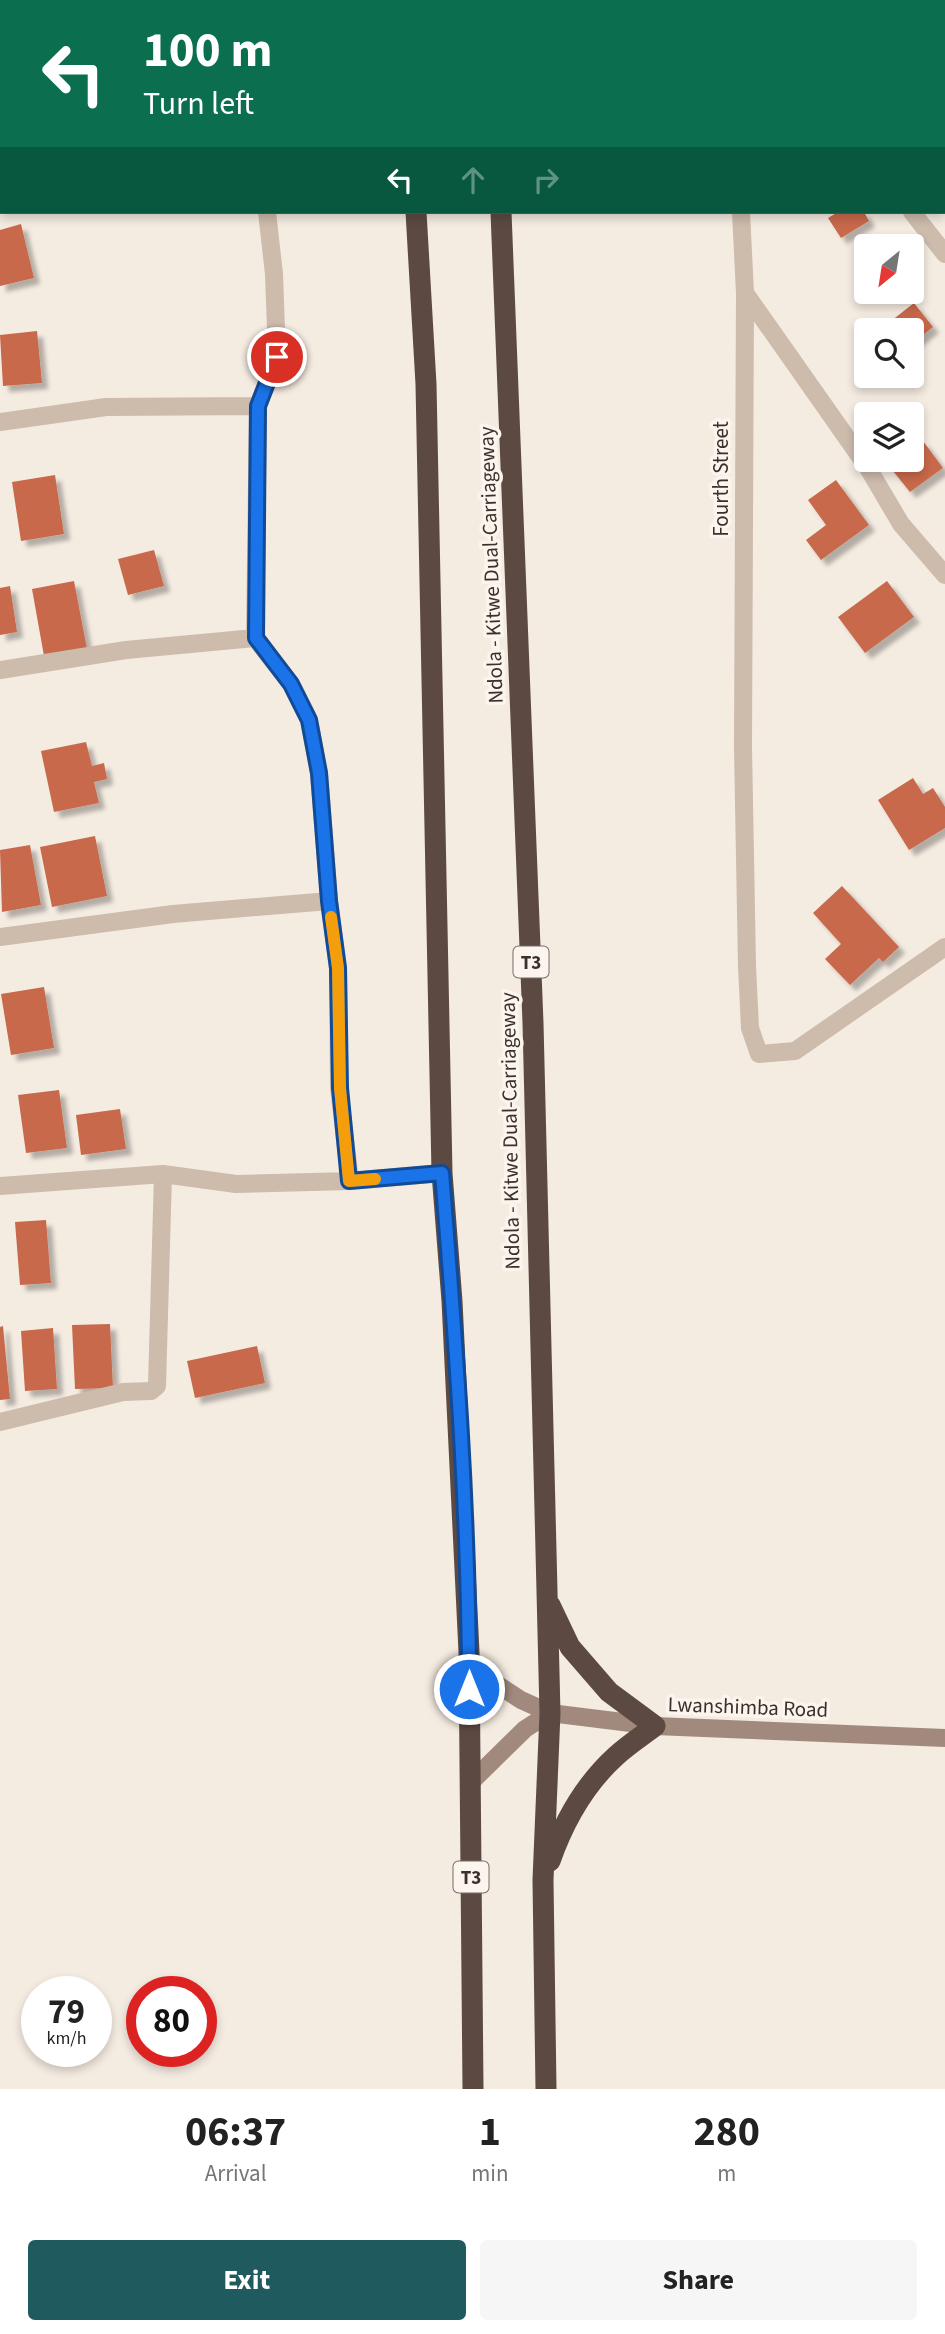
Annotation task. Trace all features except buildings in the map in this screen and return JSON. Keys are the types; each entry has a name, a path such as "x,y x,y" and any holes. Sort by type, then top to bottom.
{"highway":[{"name":"T3","path":"416,214 426,384 442,1173 456,1356 469,1666 473,2089"},
{"name":"Ndola - Kitwe Dual-Carriageway","path":"501,214 533,1023 545,1597 550,1713"},
{"path":"543,1880 560,1834 584,1791 616,1755 655,1726 609,1692 570,1647 545,1597"},
{"name":"T3","path":"546,2089 543,1880 550,1713"}],"street":[{"path":"267,214 274,274 277,357 258,406 256,638 291,684 309,720 319,773 329,901 338,968 340,1088 349,1181"},
{"name":"Fourth Street","path":"741,214 745,293 743,747 750,1028 759,1054 795,1051 945,947"},
{"path":"914,214 945,254"},
{"path":"745,293 868,468 901,524 945,575"},
{"path":"0,422 106,407 258,406"},
{"path":"0,670 126,649 256,638"},
{"path":"0,937 173,914 329,901"},
{"path":"0,1186 163,1174 236,1184 349,1181 442,1173"},
{"path":"0,1422 123,1392 151,1391 157,1386 163,1174"},
{"name":"Lwanshimba Road","path":"469,1666 521,1700 550,1713 655,1726 945,1738"},
{"path":"469,1784 525,1729 550,1713"}],"slow traffic":[{"path":"331,917 338,968 340,1088 349,1181 375,1179"}],"route":[{"path":"277,357 258,406 256,638 291,684 309,720 319,773 329,901 338,968 340,1088 349,1181 442,1173 461,1465 469,1689"}]}
